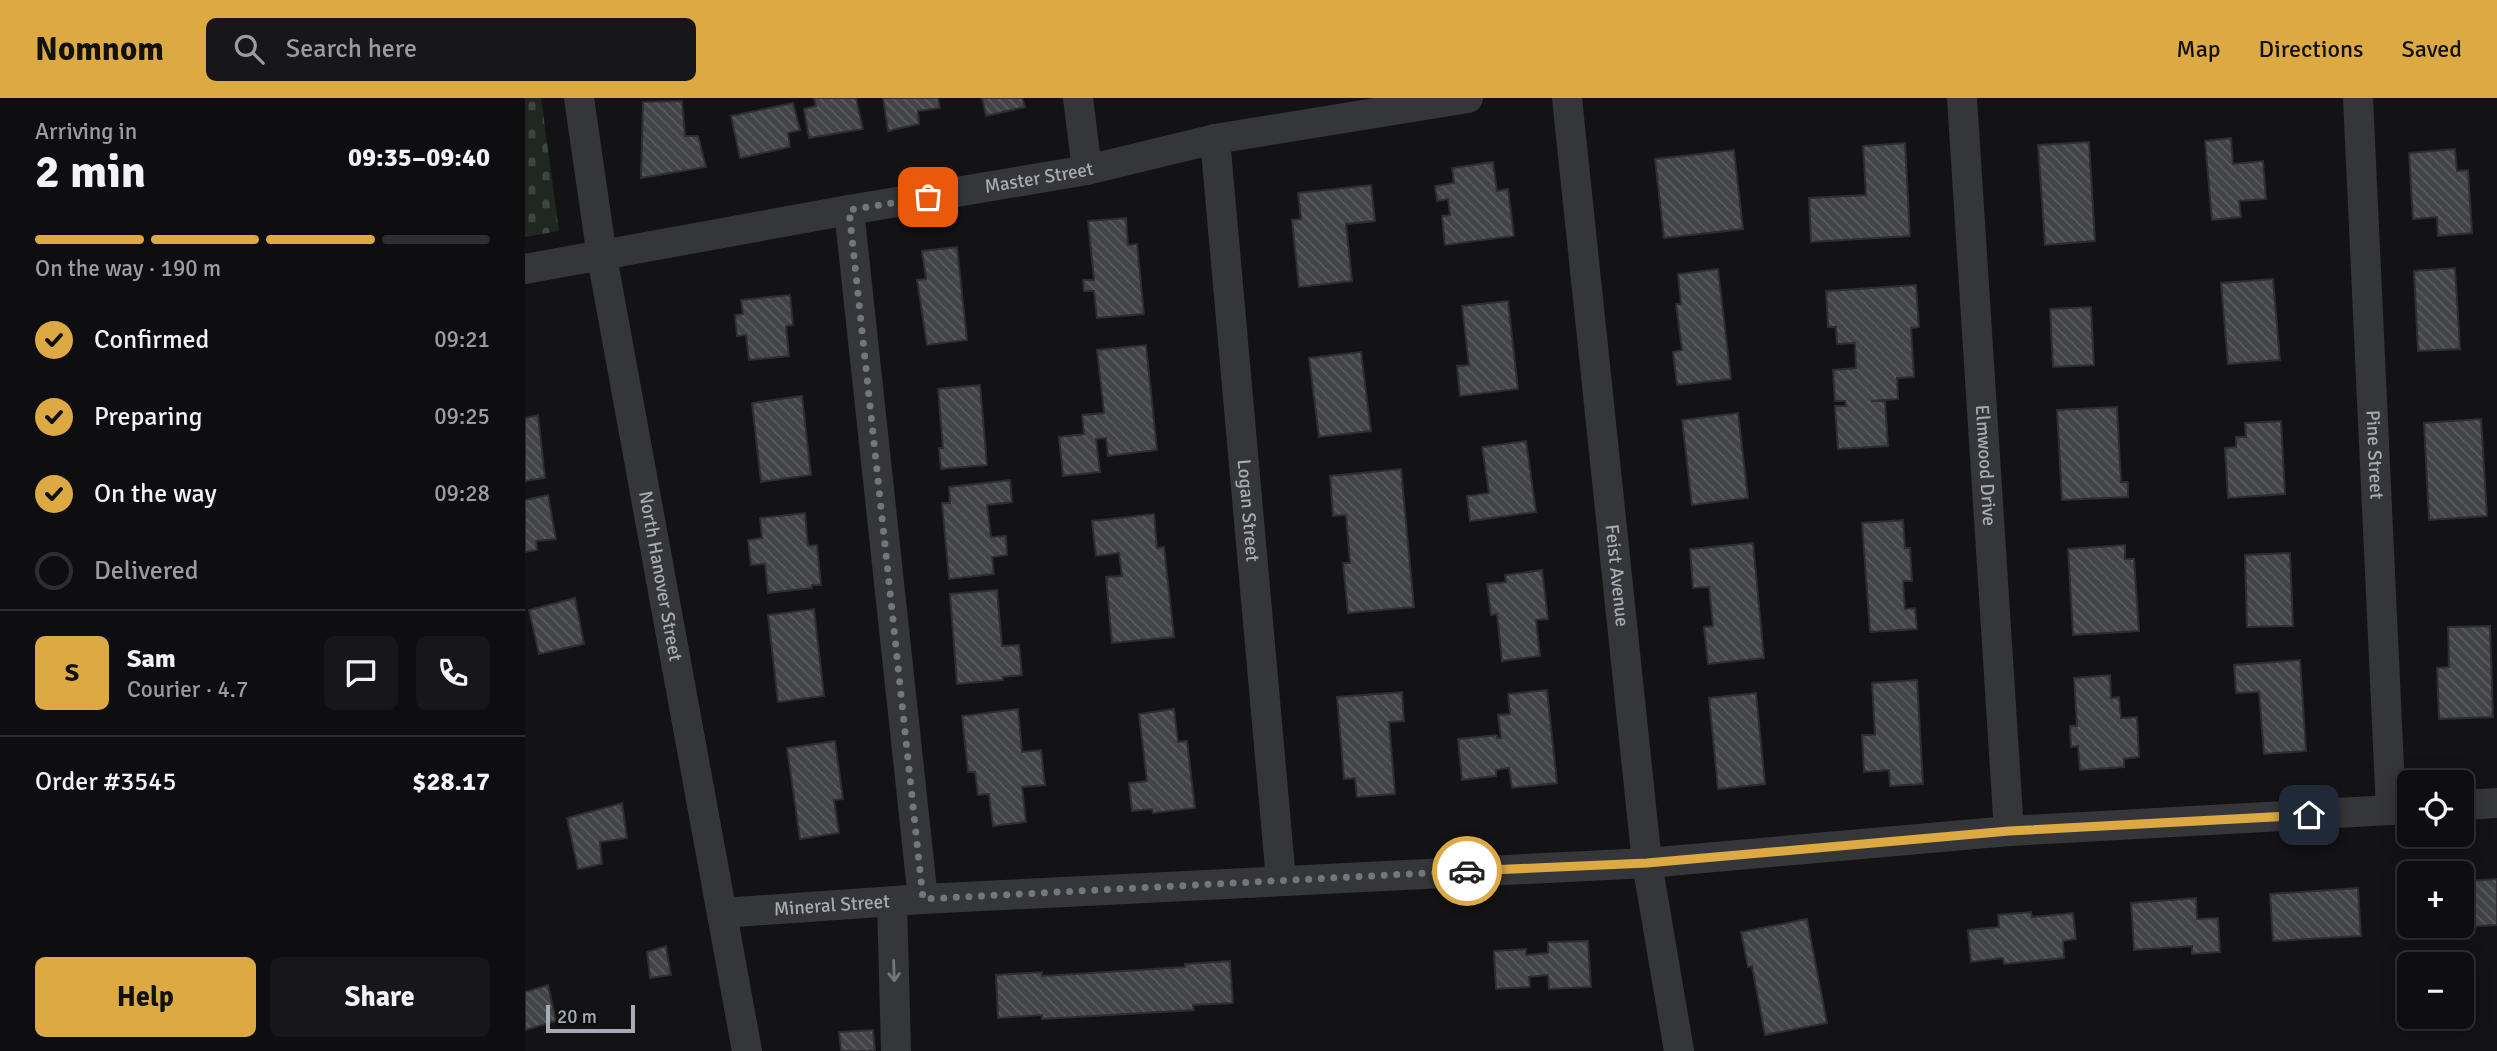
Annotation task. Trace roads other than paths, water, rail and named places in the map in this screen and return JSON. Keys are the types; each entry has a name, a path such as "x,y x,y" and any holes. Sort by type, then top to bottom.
{"street":[{"name":"North Hanover Street","path":"579,98 602,257 747,1051"},
{"path":"1077,98 1087,170"},
{"name":"Master Street","path":"525,269 1087,170 1215,139 1468,98"},
{"name":"Feist Avenue","path":"1567,98 1647,863 1679,1051"},
{"name":"Elmwood Drive","path":"1962,98 2009,831"},
{"name":"Pine Street","path":"2358,98 2398,770"},
{"name":"Logan Street","path":"1215,139 1281,880"},
{"path":"849,210 923,899"},
{"path":"2474,804 2497,803"},
{"name":"Mineral Street","path":"722,913 923,899 1647,863 2009,831 2397,810"},
{"path":"892,902 897,1051"}]}
